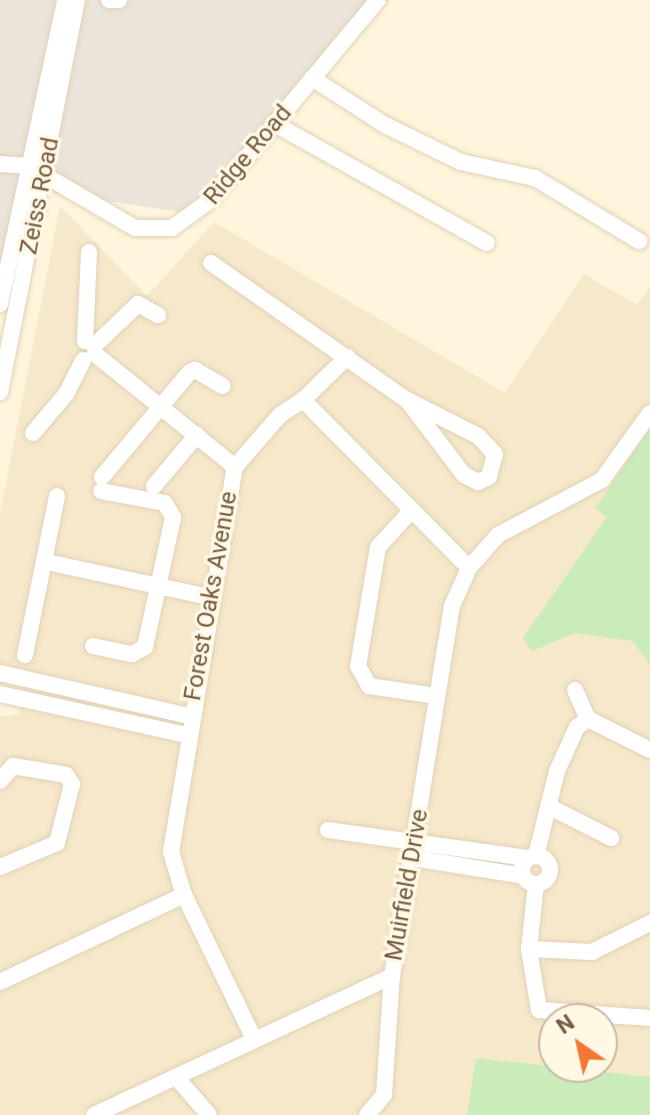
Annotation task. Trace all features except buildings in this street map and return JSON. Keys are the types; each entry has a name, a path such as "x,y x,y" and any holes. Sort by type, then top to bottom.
{"street":[{"name":"Zeiss Road","path":"0,304 65,0"},
{"name":"Zeiss Road","path":"0,392 77,0"},
{"path":"109,0 119,0"},
{"name":"Ridge Road","path":"29,166 135,228 160,231 197,214 378,0"},
{"path":"312,78 385,125 461,162 535,178 639,241"},
{"path":"275,124 487,243"},
{"path":"0,164 29,166"},
{"path":"89,252 89,350"},
{"path":"211,263 407,400 486,443 495,459 489,477 478,482 464,475 407,400"},
{"path":"33,433 66,394 89,350 138,304 158,315"},
{"path":"89,350 162,405 235,467"},
{"name":"Forest Oaks Avenue","path":"254,1039 184,895 171,841 186,735 235,467 272,423 303,400 347,357"},
{"path":"93,646 141,652 159,585 171,508 102,484 162,405 195,370 223,386"},
{"path":"303,400 469,568 513,524 602,480 650,413"},
{"path":"154,486 197,435"},
{"path":"25,655 47,562 57,496"},
{"path":"412,510 378,547 358,666 369,686 437,696"},
{"path":"47,562 213,598"},
{"name":"Muirfield Drive","path":"94,1115 392,976 452,606 469,568"},
{"path":"0,673 190,716"},
{"path":"575,690 588,719 650,750"},
{"path":"0,694 186,735"},
{"path":"98,718 101,695"},
{"path":"588,719 577,727 532,857 529,949 534,1000 543,1013 650,1018"},
{"path":"0,781 13,766 66,775 72,784 57,843 0,867"},
{"path":"548,806 611,838"},
{"path":"328,830 414,852 530,880 550,867 532,857 414,852"},
{"path":"0,982 184,895"},
{"path":"529,949 592,952 650,923"},
{"path":"367,1115 384,1095 392,976"},
{"path":"176,1077 209,1115"}],"shaded area":[{"path":"0,0 389,0 203,215 16,188 0,265"},
{"path":"60,206 147,296 214,222 505,393 584,274 637,305 650,286 650,1115 0,1115 0,716 19,714 26,670 0,664 0,514"}],"green space":[{"path":"650,429 650,664 632,641 575,633 532,651 523,638 607,517 595,508"},
{"path":"476,1058 538,1065 538,1083 618,1083 618,1074 650,1077 650,1115 467,1115"}]}
